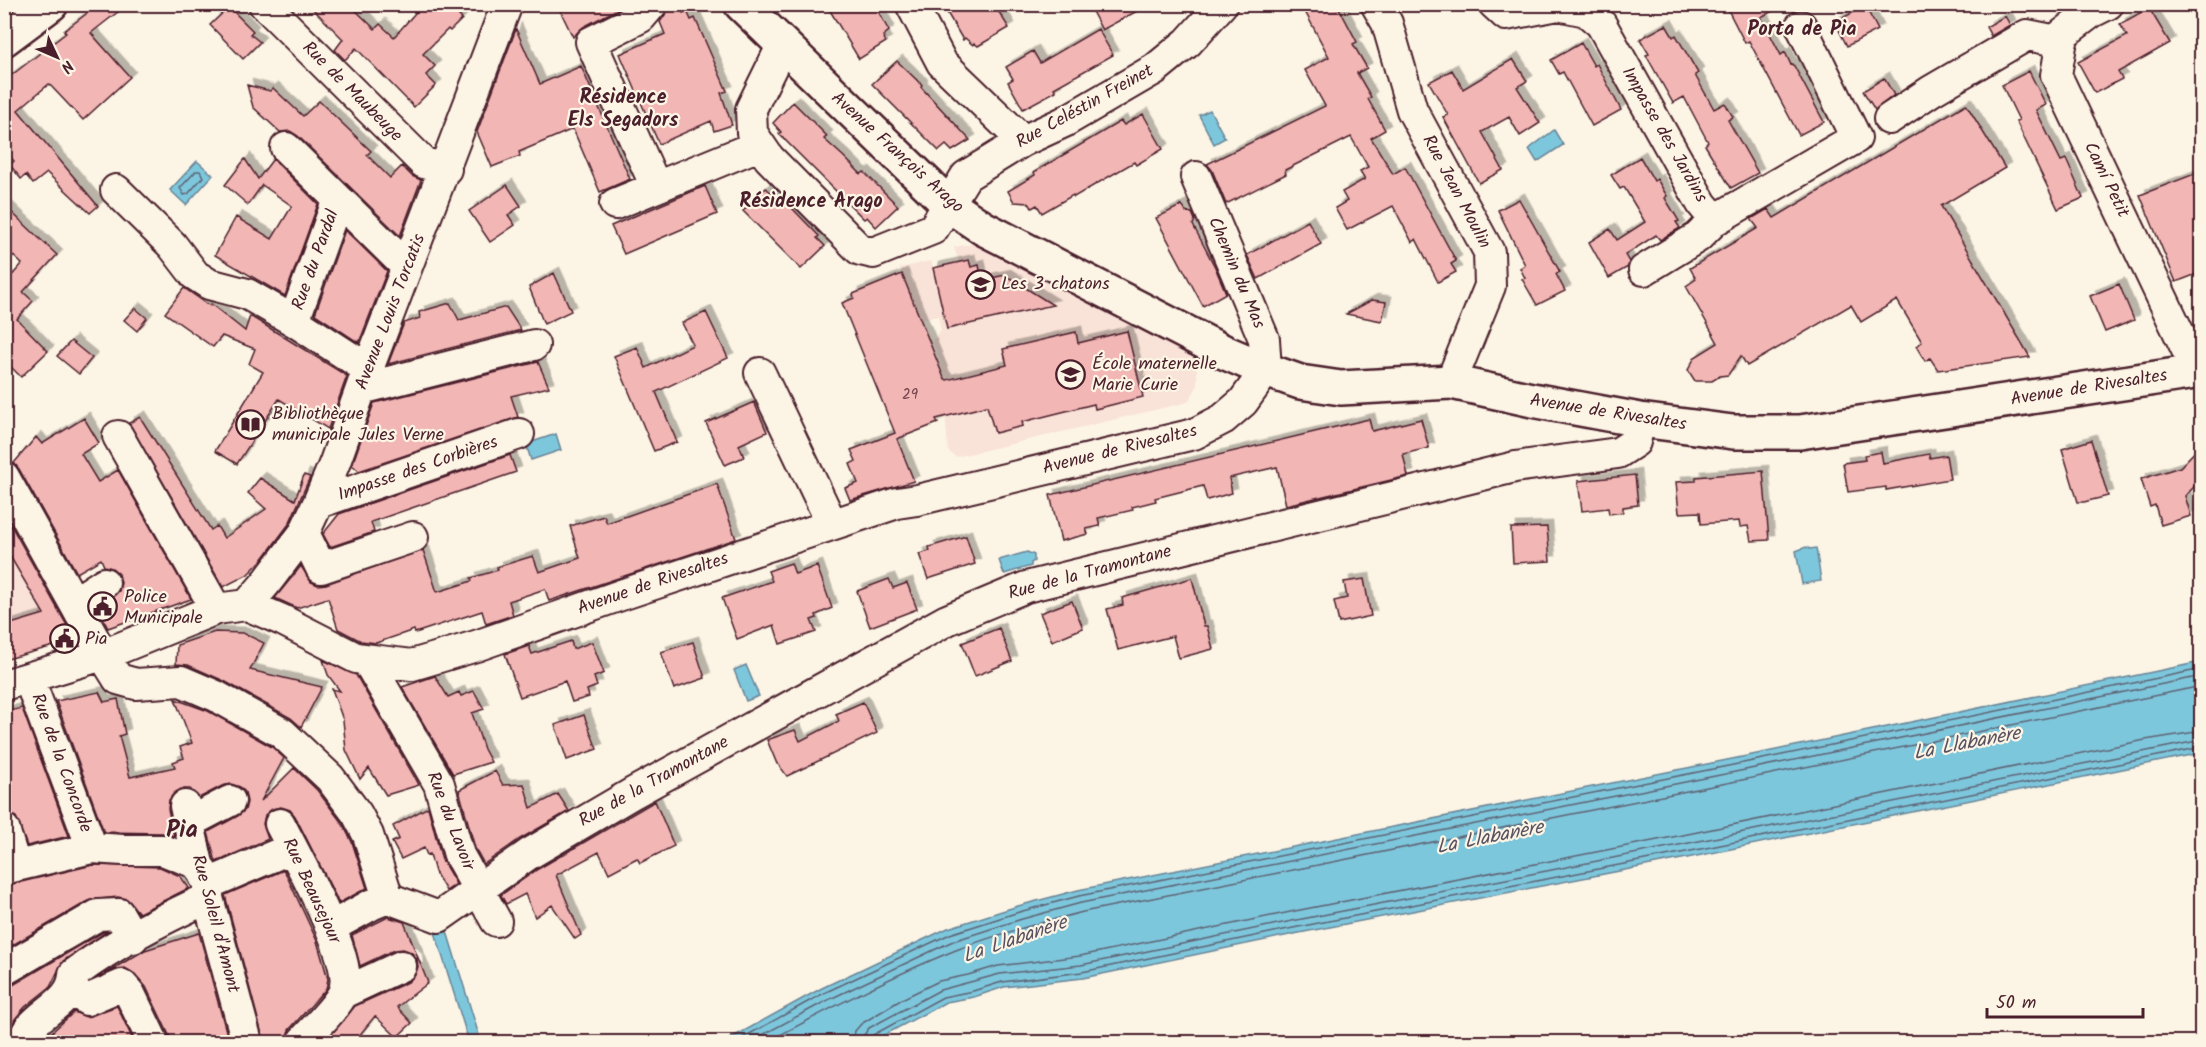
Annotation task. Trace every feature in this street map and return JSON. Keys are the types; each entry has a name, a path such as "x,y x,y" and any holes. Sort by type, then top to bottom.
{"main road":[{"path":"4,39 51,4"},
{"name":"Avenue François Arago","path":"741,4 949,205 983,228 1224,352 1266,370"},
{"name":"Avenue de Rivesaltes","path":"1266,370 1300,382 1341,388 1451,382 1640,420 1732,432 1800,432 2200,371"}],"street":[{"name":"Rue de Maubeuge","path":"264,4 424,163 446,169"},
{"name":"Avenue Louis Torcatis","path":"247,604 304,533 318,503 507,4"},
{"path":"911,4 942,63 1023,141"},
{"name":"Rue Jean Moulin","path":"1376,4 1387,23 1412,110 1489,252 1490,286 1451,382"},
{"name":"Impasse des Jardins","path":"1494,4 1506,15 1558,5 1586,12 1601,24 1702,204 1715,220 1856,138 1801,26"},
{"path":"1889,119 1931,91 2027,35 2062,42 2063,34 2092,12 2108,4"},
{"name":"Rue Celéstin Freinet","path":"759,145 769,158 860,250 873,253 933,229 966,176 1023,141 1064,122 1155,69 1188,42 1207,9"},
{"path":"646,11 591,42 656,187"},
{"name":"Camí Petit","path":"2062,42 2056,75 2200,371"},
{"path":"615,204 759,145 752,133 751,109 782,46"},
{"path":"286,148 408,267"},
{"name":"Chemin du Mas","path":"1196,177 1264,339 1266,370"},
{"path":"116,190 172,245 195,275 209,284 247,294 294,321 365,379 534,345"},
{"name":"Rue du Pardal","path":"294,321 338,199"},
{"path":"1644,270 1698,237 1715,220"},
{"name":"Avenue de Rivesaltes","path":"361,659 412,664 465,649 897,503 1194,434 1223,419 1243,402 1266,370"},
{"path":"760,373 832,524"},
{"name":"Rue de la Tramontane","path":"388,898 439,918 529,854 664,776 947,620 1026,587 1515,467 1618,453 1635,442 1640,420"},
{"name":"Impasse des Corbières","path":"318,503 519,434"},
{"path":"118,436 216,609"},
{"path":"4,477 118,679 136,684 181,681 216,696 282,733 330,778 357,814 368,835 388,898 331,927"},
{"path":"304,533 321,568 413,537"},
{"path":"75,602 104,583"},
{"path":"17,682 103,655 216,609 247,604 361,659"},
{"name":"Rue du Lavoir","path":"361,659 439,784 459,855 496,921"},
{"name":"Rue de la Concorde","path":"17,682 92,848"},
{"name":"Rue Soleil d'Amont","path":"229,798 187,814 247,1042"},
{"path":"4,829 10,867 92,848 163,850 204,882 165,918 126,926 98,915 4,970"},
{"name":"Rue Beausejour","path":"204,882 286,836 331,927 346,975 343,993"},
{"path":"29,1038 110,949 126,926"},
{"path":"302,1042 343,993 401,966"},
{"path":"71,993 122,985 130,994 153,1042"}],"shaded area":[{"name":"École maternelle Marie Curie","path":"973,244 1188,352 1197,370 1197,386 1188,402 956,457 948,451 945,409 935,383 946,378 932,341 941,331 938,316 918,320 917,311 900,268 931,261 934,268 959,262 954,247"},
{"path":"4,546 45,615 4,626"}],"water":[{"path":"1210,110 1225,138 1214,144 1199,115"},
{"path":"1554,130 1563,145 1537,162 1529,149"},
{"path":"197,161 213,175 186,205 170,190"},
{"path":"556,434 561,450 531,460 526,444"},
{"path":"1806,547 1816,548 1821,581 1802,584 1796,551"},
{"path":"1027,552 1034,555 1031,566 1004,574 999,560"},
{"name":"La Llabanère","path":"2201,662 2201,753 1083,978 1004,987 974,997 946,1002 871,1042 724,1042 822,988 948,928 1078,890"},
{"path":"746,665 759,696 746,701 734,670"},
{"path":"445,925 481,1042 469,1042 434,929"}],"building":[{"path":"99,4 128,4 91,33 130,77 83,120 49,84 18,110 98,206 90,213 47,173 33,184 26,175 21,179 10,165 14,161 4,150 4,81"},
{"path":"308,4 349,4 375,29 380,24 394,37 423,4 448,4 462,19 450,31 448,29 423,54 435,66 426,75 436,85 414,107 356,48 345,60 335,50 343,39"},
{"path":"557,4 627,4 583,27 573,37"},
{"path":"669,4 679,4 683,13 687,11 691,20 695,18 727,91 721,93 732,125 714,131 711,121 659,144 620,54 665,34 660,22"},
{"path":"826,4 874,4 889,31 883,36 886,42 859,59"},
{"path":"942,4 994,4 1009,28 978,46 974,43 973,45 965,38 963,40"},
{"path":"1088,4 1150,4 1102,30"},
{"path":"1301,4 1333,4 1336,9 1339,8 1357,42 1353,44 1367,68 1357,73 1371,97 1368,99 1385,130 1371,138 1393,174 1405,167 1456,261 1451,264 1456,272 1438,282 1416,239 1412,242 1393,206 1347,230 1335,208 1347,201 1342,192 1365,179 1360,171 1368,167 1351,137 1285,170 1286,174 1226,204 1212,170 1207,164 1325,106 1305,70 1329,57"},
{"path":"1725,4 1786,4 1761,17 1781,55 1785,52 1791,65 1793,64 1824,122 1799,135 1749,41 1745,43"},
{"path":"1865,6 1878,30 1847,46 1835,22"},
{"path":"229,7 253,31 250,34 260,42 243,59 210,25"},
{"path":"2149,8 2170,43 2118,72 2122,79 2095,93 2078,62 2127,36 2120,24"},
{"path":"2005,16 2010,25 1991,36 1986,27"},
{"path":"1666,25 1673,37 1676,35 1698,73 1695,75 1714,109 1725,103 1733,117 1728,120 1758,173 1731,188 1705,145 1708,142 1684,97 1673,103 1646,55 1649,54 1640,39"},
{"path":"516,29 540,84 581,66 630,179 600,192 573,129 519,152 520,156 492,167 477,132"},
{"path":"1098,29 1113,55 1054,88 1056,91 1023,109 1008,82 1013,79 1006,67 1033,51 1040,63"},
{"path":"1581,43 1594,66 1597,64 1621,110 1592,126 1563,72 1559,74 1551,60"},
{"path":"1513,59 1527,81 1517,87 1540,123 1520,136 1509,117 1482,132 1503,170 1479,183 1443,117 1448,115 1429,82 1452,70 1463,89"},
{"path":"897,61 922,85 921,87 970,140 952,151 946,145 939,151 872,84"},
{"path":"2029,71 2046,105 2036,110 2061,161 2066,159 2083,198 2058,209 2016,121 2019,120 2002,85"},
{"path":"1884,78 1894,95 1875,110 1863,91"},
{"path":"247,85 270,91 273,88 303,116 319,101 371,151 367,155 390,178 402,166 412,176 421,180 400,236 298,136 290,131 280,132 253,107"},
{"path":"793,102 827,136 824,139 861,174 864,172 898,206 876,227 867,217 864,219 779,134 781,132 773,123"},
{"path":"1966,104 2005,168 1941,206 2030,357 1938,370 1930,358 1925,361 1916,346 1922,342 1897,300 1861,322 1851,305 1747,366 1741,356 1728,375 1720,376 1712,381 1695,381 1688,370 1695,357 1718,343 1686,286 1696,279 1690,268 1758,228 1751,219 1768,209 1774,218"},
{"path":"1143,114 1163,149 1136,165 1134,162 1042,213 1037,205 1032,208 1029,203 1014,202 1008,191 1035,175 1034,172 1121,121 1124,125"},
{"path":"1640,157 1654,181 1657,179 1667,196 1665,198 1679,221 1676,222 1680,228 1660,240 1656,235 1625,255 1629,262 1628,267 1609,278 1589,242 1610,229 1617,240 1645,222 1624,187 1620,189 1611,175"},
{"path":"245,159 258,179 273,159 318,204 285,296 215,255 236,217 272,239 292,206 262,185 248,205 225,185"},
{"path":"2202,171 2202,272 2176,282 2140,195"},
{"path":"507,185 521,206 508,215 515,225 490,242 469,211"},
{"path":"705,186 717,214 624,254 611,226"},
{"path":"766,188 774,195 776,193 791,207 819,236 817,238 825,246 801,269 743,211"},
{"path":"1519,199 1560,272 1556,274 1565,291 1537,305 1522,279 1525,278 1520,268 1525,265 1498,210"},
{"path":"4,205 57,255 23,292 33,301 17,319 48,351 21,377 4,360 4,275 9,279 22,264 4,247"},
{"path":"1182,205 1186,212 1192,213 1195,220 1193,225 1226,293 1203,306 1156,218"},
{"path":"1308,221 1321,244 1258,279 1247,255"},
{"path":"345,230 387,271 359,343 315,314"},
{"path":"969,260 971,267 979,265 982,280 1005,275 1053,305 947,329 933,268"},
{"path":"554,273 571,311 544,324 529,287"},
{"path":"902,274 944,378 947,380 1007,365 1003,349 1076,332 1078,343 1127,331 1143,397 1095,409 1094,404 1022,422 1023,426 995,433 987,406 936,419 938,423 897,439 914,481 850,500 845,488 858,483 850,464 856,461 851,450 895,433 842,303 854,298 853,294"},
{"path":"2119,284 2134,320 2105,332 2090,296"},
{"path":"184,288 210,306 211,304 245,331 250,316 347,376 328,429 279,399 237,464 215,451 263,372 249,364 255,349 222,336 213,347 165,313"},
{"path":"1372,300 1386,302 1382,321 1346,314"},
{"path":"450,303 459,320 506,307 521,330 388,364 404,323 420,318 419,312"},
{"path":"135,308 147,318 137,331 124,320"},
{"path":"706,312 728,358 656,392 677,442 654,451 614,356 637,347 646,368 693,345 682,323"},
{"path":"71,341 92,358 79,374 57,356"},
{"path":"538,362 549,387 511,396 518,417 359,471 352,465 374,403"},
{"path":"754,402 767,432 739,445 744,457 725,465 706,423"},
{"path":"140,417 211,530 217,526 224,538 266,509 248,493 260,478 295,500 304,475 310,477 289,524 262,560 247,575 223,587 129,423"},
{"path":"84,418 99,443 81,454 98,482 118,470 191,599 108,628 97,608 119,591 121,583 119,574 112,568 104,566 101,559 77,573 14,463 36,437 42,444"},
{"path":"1369,419 1372,431 1421,419 1429,448 1403,454 1408,476 1286,505 1277,467 1229,478 1232,493 1207,500 1203,486 1155,498 1156,501 1132,507 1133,510 1098,518 1100,526 1086,529 1088,534 1061,541 1050,495"},
{"path":"2091,440 2108,496 2078,502 2062,449"},
{"path":"2202,444 2202,479 2185,496 2191,516 2161,525 2155,505 2150,507 2141,479 2180,467"},
{"path":"1881,452 1883,463 1929,454 1930,458 1946,455 1950,479 1886,490 1886,487 1848,492 1843,463 1865,460 1864,455"},
{"path":"510,455 516,472 371,522 374,532 330,547 323,534 339,514"},
{"path":"1763,471 1769,540 1751,541 1748,526 1740,527 1739,521 1701,524 1700,512 1679,513 1676,482 1696,481 1696,477"},
{"path":"1635,475 1638,505 1623,507 1623,512 1609,514 1608,508 1582,511 1578,481"},
{"path":"717,484 736,539 549,601 545,589 509,601 513,615 486,624 482,611 376,643 361,641 338,629 328,598 297,608 275,598 301,566 311,582 318,585 326,584 423,550 437,592 472,581 471,578 498,570 497,567 533,556 539,572 580,558 570,526 604,516 607,523"},
{"path":"4,513 75,640 4,660 4,626 44,614 4,546"},
{"path":"1547,527 1550,561 1513,563 1511,528"},
{"path":"966,536 975,564 928,579 919,554 930,551 929,547"},
{"path":"791,563 795,574 817,566 832,608 816,615 817,618 811,620 816,632 780,644 774,625 737,639 722,598 772,581 768,571"},
{"path":"1192,578 1204,626 1207,626 1213,649 1179,658 1173,636 1118,650 1107,609 1123,605 1122,598"},
{"path":"889,579 893,588 907,583 917,609 870,627 857,591"},
{"path":"1364,579 1371,616 1339,623 1334,601 1347,598 1344,582"},
{"path":"1072,601 1083,628 1052,641 1040,613"},
{"path":"999,628 1012,661 975,676 962,643"},
{"path":"215,632 243,633 264,643 250,670 322,687 301,727 291,718 224,681 188,665 176,664 177,645"},
{"path":"571,641 573,649 592,642 604,673 594,677 597,686 587,690 589,697 572,702 565,681 520,697 505,654 529,646 532,654"},
{"path":"693,642 705,678 674,689 661,652"},
{"path":"323,660 356,675 419,785 386,795 369,768 360,779 346,750 343,720 332,689 340,691 328,675"},
{"path":"435,676 448,697 459,692 461,696 474,691 484,709 472,713 484,749 491,762 453,774 402,687"},
{"path":"99,692 104,702 118,699 125,734 119,736 130,777 175,767 173,762 184,758 180,747 192,743 175,699 208,711 272,747 284,758 261,801 294,768 317,790 342,823 352,842 367,888 339,903 295,816 290,810 281,807 272,809 265,815 263,824 268,839 216,862 208,832 238,816 245,810 247,802 245,792 240,787 231,784 199,798 190,789 181,789 174,793 169,800 168,809 174,836 163,833 104,832 56,701"},
{"path":"863,702 877,733 787,776 777,764 767,740 795,730 800,741 839,721 836,714"},
{"path":"22,708 69,836 27,846 16,817 4,812 4,712"},
{"path":"584,715 597,749 567,760 555,725"},
{"path":"495,771 503,785 524,784 531,808 558,794 569,811 520,839 484,864 475,848 459,790"},
{"path":"655,801 674,846 640,863 637,858 609,873 599,852 556,875 581,935 575,939 552,905 535,917 525,894 506,904 501,895 538,869"},
{"path":"428,807 442,860 456,884 446,891 435,872 430,854 427,855 424,848 401,859 392,842 399,839 393,826"},
{"path":"93,865 160,867 180,876 189,888 139,913 127,899 118,897 90,900 4,950 4,886"},
{"path":"284,870 317,941 328,979 326,989 289,1030 285,1042 264,1042 225,895"},
{"path":"388,917 404,922 428,983 397,1007 412,1023 397,1037 375,1016 354,1042 325,1042 355,1006 408,982 415,975 418,967 417,959 411,952 403,949 394,950 360,966 352,935"},
{"path":"106,932 63,961 50,987 25,1007 15,1019 4,1042 4,987 13,985"},
{"path":"199,933 229,1042 170,1042 169,1035 146,987 135,974 125,968 104,974 145,950"},
{"path":"117,1006 134,1042 42,1041 74,1012 86,1017"}],"place":[{"name":"Les 3 chatons","path":"980,284"},
{"name":"École maternelle Marie Curie","path":"1071,374"},
{"name":"Bibliothèque municipale Jules Verne","path":"251,424"},
{"name":"Police Municipale","path":"103,607"},
{"name":"Pia","path":"64,639"}],"district":[{"name":"Porta de Pia","path":"1802,30"},
{"name":"Résidence Els Segadors","path":"623,110"},
{"name":"Résidence Arago","path":"811,202"},
{"name":"Pia","path":"182,830"}]}
